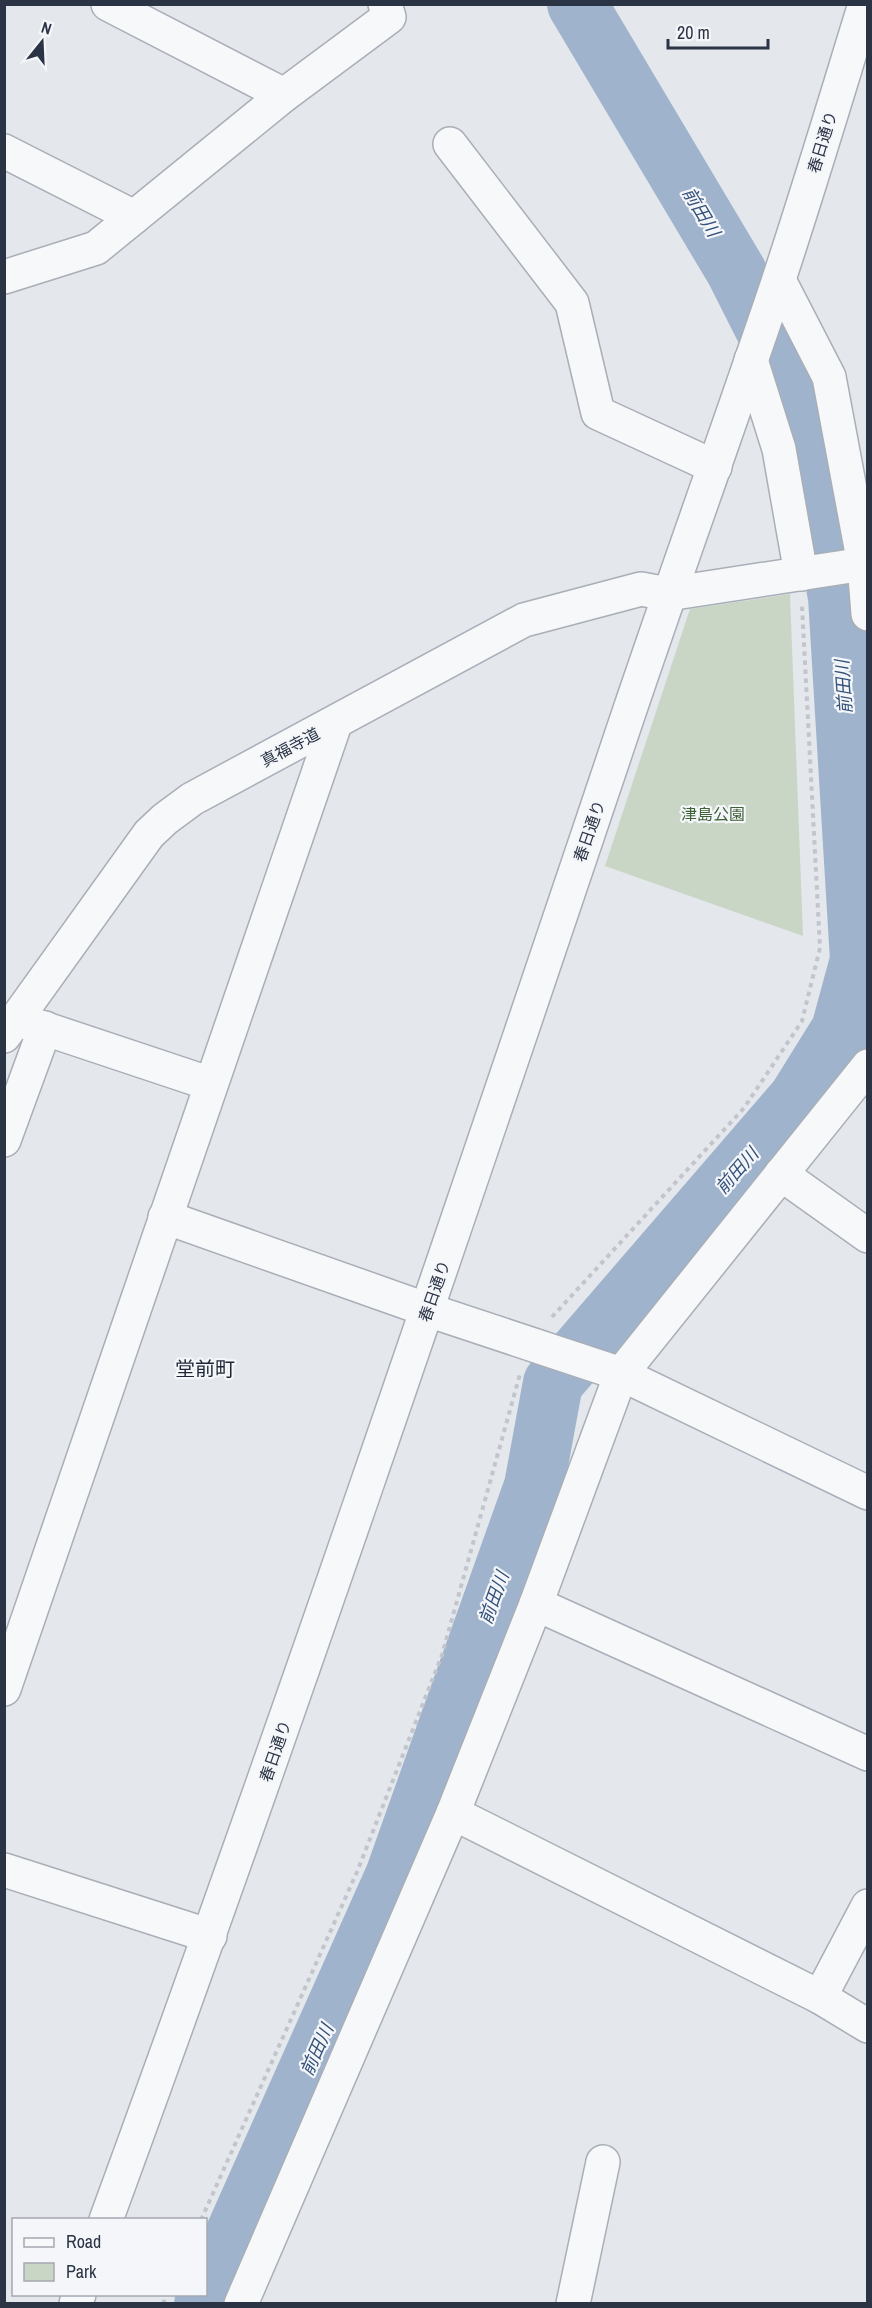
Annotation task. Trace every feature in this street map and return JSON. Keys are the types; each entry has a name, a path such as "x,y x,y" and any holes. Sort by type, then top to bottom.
{"street":[{"path":"108,4 284,95"},
{"path":"4,277 96,248 284,95 389,17 385,4"},
{"name":"春日通り","path":"107,2218 210,1935 428,1310 668,594 715,467 778,280 865,4"},
{"path":"450,144 572,303 598,413 715,467"},
{"path":"4,151 134,217"},
{"path":"778,280 829,378 864,564 867,614"},
{"path":"751,360 779,449 801,574"},
{"name":"真福寺道","path":"4,1140 19,1015 149,834 192,799 335,724 524,620 641,589 668,594 864,564"},
{"path":"4,1689 13,1637 165,1217 335,724"},
{"path":"19,1015 211,1084"},
{"path":"242,2304 453,1813 536,1604 621,1374 867,1066"},
{"path":"781,1174 867,1236"},
{"path":"165,1217 428,1310 621,1374 867,1493"},
{"path":"536,1604 867,1754"},
{"path":"453,1813 819,1997 867,2026"},
{"path":"4,1870 210,1935"},
{"path":"819,1997 867,1906"},
{"path":"577,2303 603,2162"}],"path":[{"path":"202,2218 357,1872 442,1655 528,1343 744,1108 802,1021 820,948 801,574"}],"green space":[{"name":"津島公園","path":"790,594 803,936 605,866 690,609"}],"waterway":[{"name":"前田川","path":"204,2304 395,1876 534,1486 553,1383 798,1099 841,1030 860,960 838,597 800,398 736,271 577,4"},
{"path":"841,1030 868,1056"}],"district":[{"name":"堂前町","path":"205,1369"}]}
